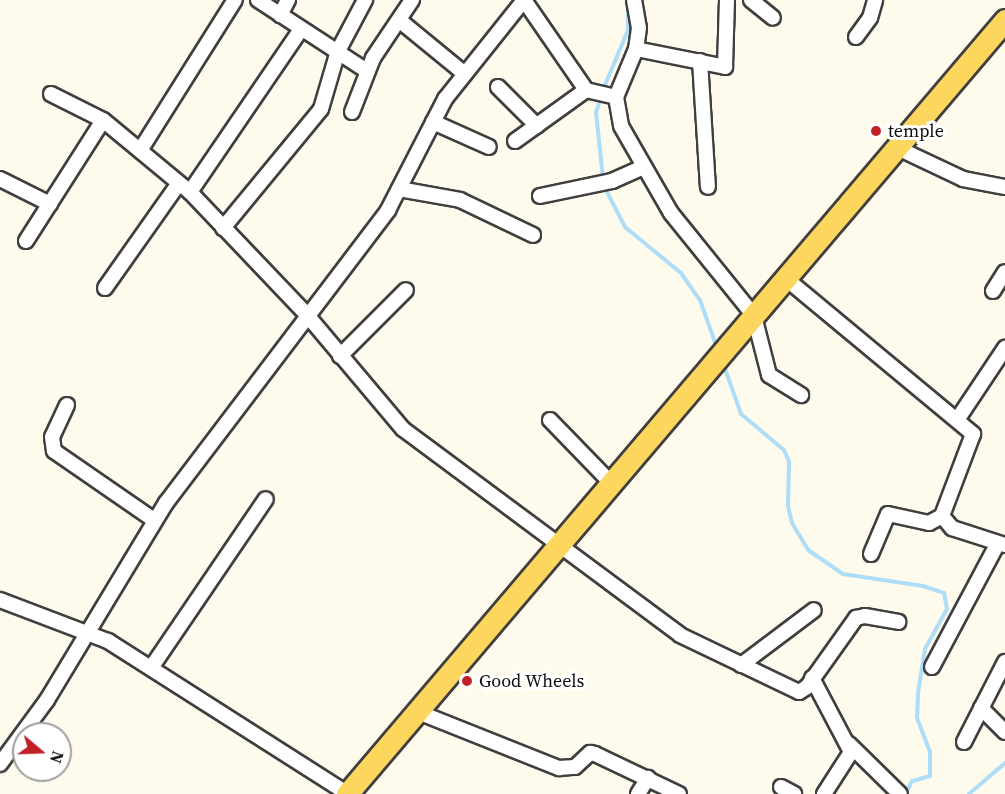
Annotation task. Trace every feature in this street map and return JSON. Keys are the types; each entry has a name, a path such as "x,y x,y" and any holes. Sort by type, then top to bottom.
{"main road":[{"path":"788,280 1005,20"},
{"path":"347,794 612,484 726,345 906,152 1005,39"}],"street":[{"path":"141,149 235,0"},
{"path":"258,0 367,71"},
{"path":"280,15 288,0"},
{"path":"223,228 314,120 325,97 338,51 365,0"},
{"path":"352,112 367,71 412,0"},
{"path":"0,764 40,710 154,520 388,210 433,122 465,74 524,0 600,94 671,213 754,316 769,375 801,395"},
{"path":"515,141 537,126 600,94 636,49 639,28 634,0"},
{"path":"636,49 725,67 727,0"},
{"path":"751,0 773,18"},
{"path":"856,37 870,18 874,0"},
{"path":"399,20 465,74"},
{"path":"190,192 301,29"},
{"path":"700,61 708,187"},
{"path":"498,87 537,126"},
{"path":"51,94 103,120 141,149 190,192 307,315 403,429 670,628 793,692 803,691 856,618 865,616 898,622"},
{"path":"26,241 103,120"},
{"path":"433,122 489,147"},
{"path":"906,152 963,179 1005,187"},
{"path":"540,196 605,182 644,167"},
{"path":"0,179 50,204"},
{"path":"105,288 179,183"},
{"path":"399,189 460,200 533,235"},
{"path":"993,291 1005,272"},
{"path":"788,280 973,434 972,442 942,516 930,524 888,514 871,554"},
{"path":"340,356 406,290"},
{"path":"957,420 1005,348"},
{"path":"67,405 52,437 54,451 154,520"},
{"path":"550,420 612,484"},
{"path":"151,668 266,499"},
{"path":"932,667 1002,544 952,528 942,516"},
{"path":"0,600 86,630 151,668 347,794"},
{"path":"741,665 814,610"},
{"path":"964,742 1005,662"},
{"path":"812,678 849,744 900,794"},
{"path":"981,708 1005,732"},
{"path":"418,712 559,768 575,767 590,753 595,754 679,794"},
{"path":"824,794 849,759 849,744"},
{"path":"638,794 648,778"},
{"path":"781,787 794,794"}],"waterway":[{"path":"603,90 628,30 628,0"},
{"path":"601,97 596,112 603,179"},
{"path":"604,186 625,227 681,273 700,300 717,348"},
{"path":"723,363 741,414 784,450 789,462 788,506 792,523 808,550 843,574 923,586 944,593 947,609 925,649 918,693 917,718 930,752 930,776 912,781 906,794"},
{"path":"969,794 1005,763"}],"place":[{"name":"temple","path":"876,131"},
{"name":"Good Wheels","path":"467,681"}]}
